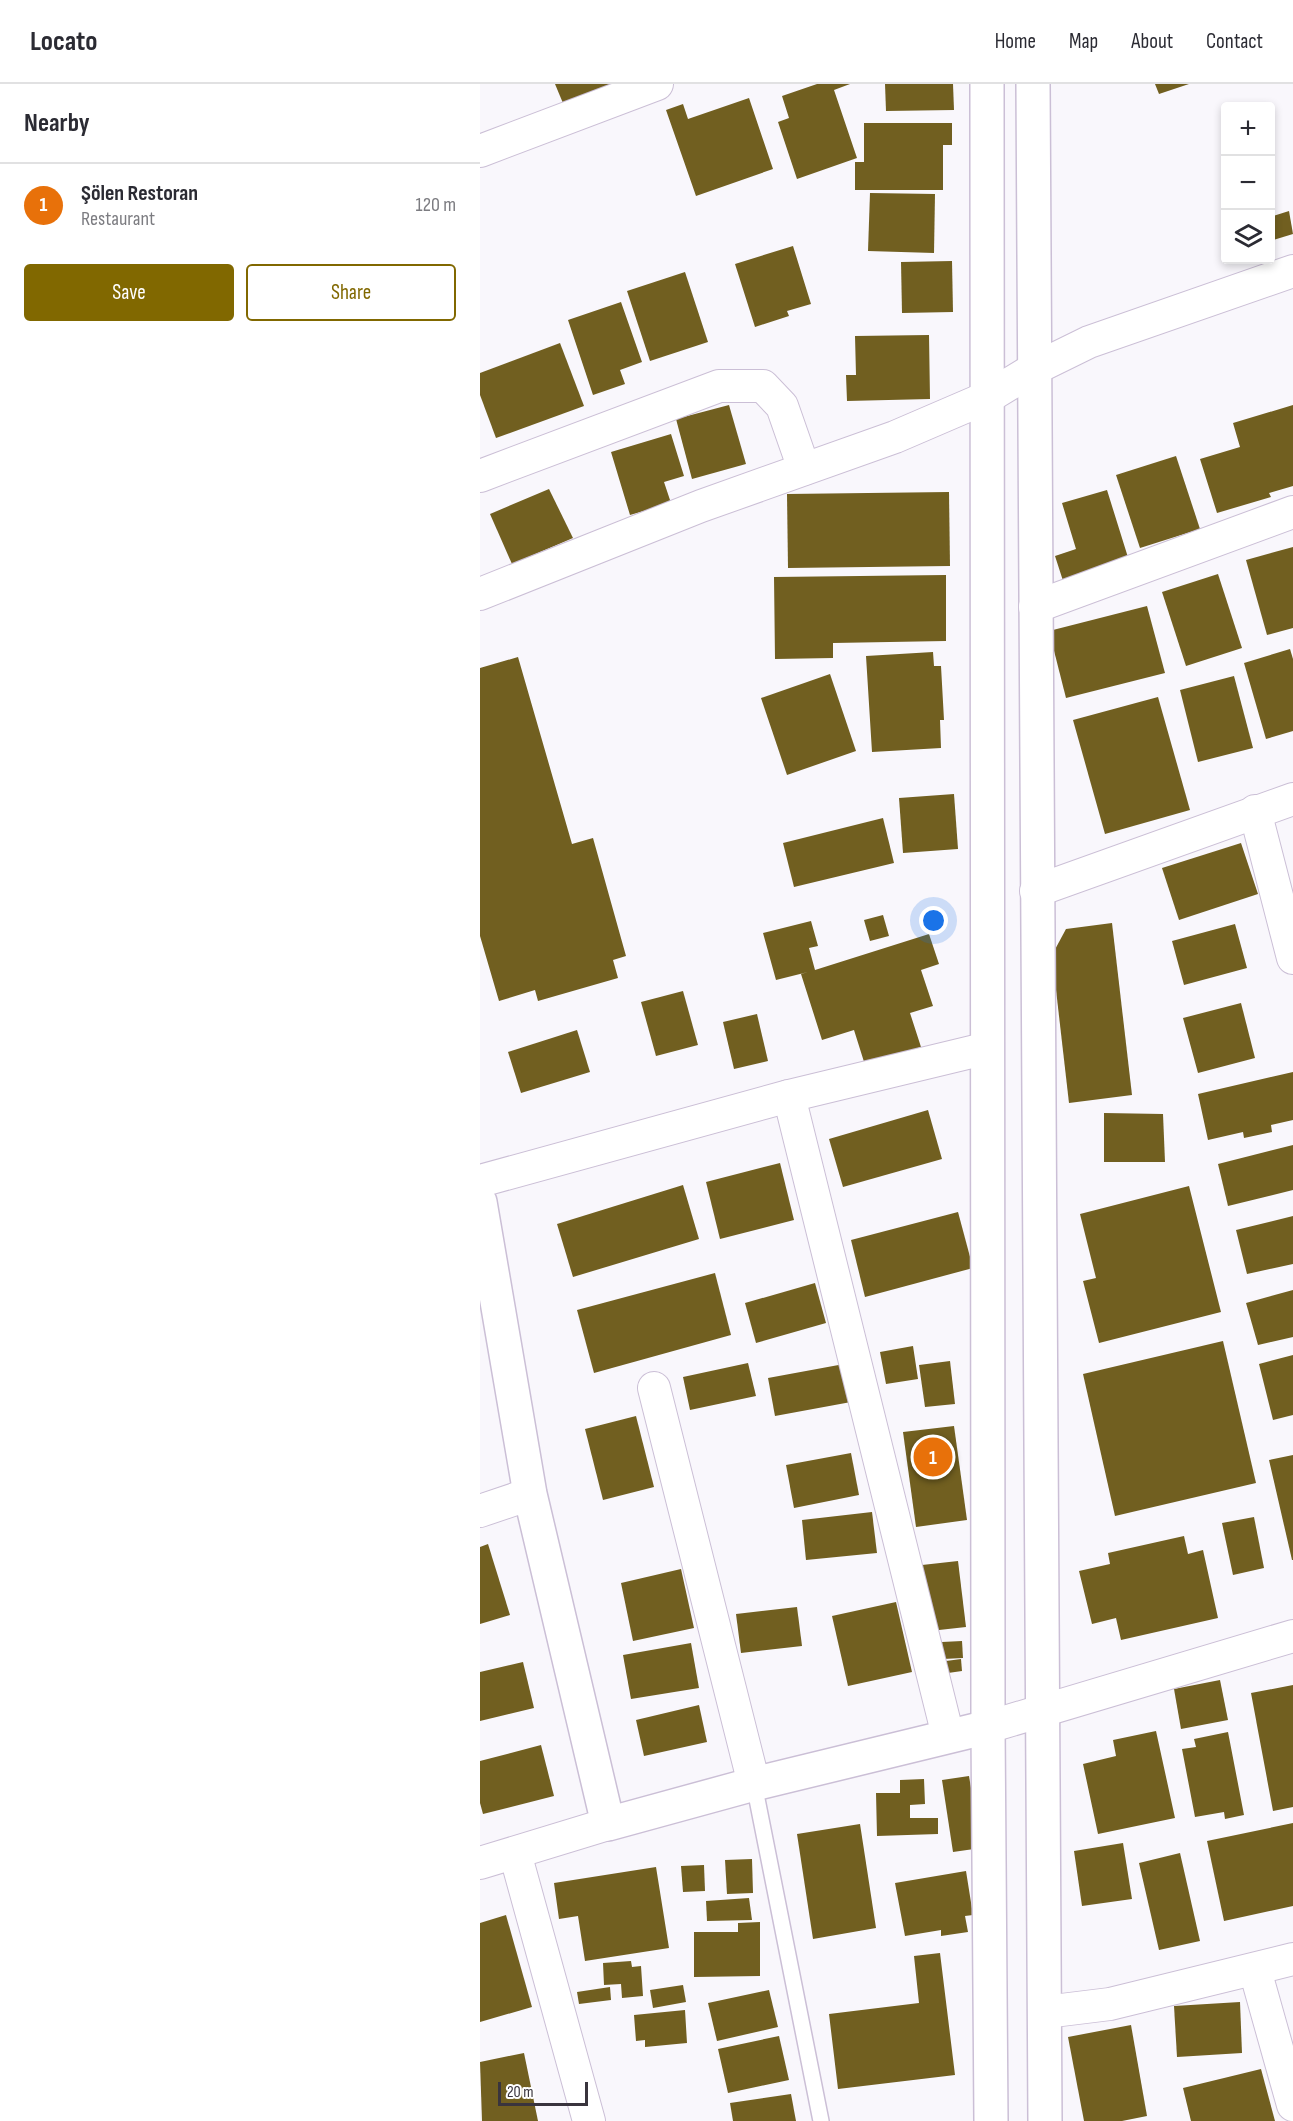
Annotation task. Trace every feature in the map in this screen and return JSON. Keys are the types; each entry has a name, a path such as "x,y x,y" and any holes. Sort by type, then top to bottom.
{"main road":[{"path":"987,84 988,1726 991,2121"},
{"path":"1033,84 1036,891 1046,2121"},
{"path":"480,1202 530,1494 608,1824 754,1784 988,1726"}],"street":[{"path":"480,151 657,84"},
{"path":"480,594 701,506 895,437 988,397 1034,369 1089,342 1293,271"},
{"path":"480,476 719,386 763,386 782,406 804,470"},
{"path":"1035,608 1293,512"},
{"path":"1036,891 1293,799"},
{"path":"1255,811 1293,958"},
{"path":"480,1181 789,1096 988,1048"},
{"path":"789,1096 948,1736"},
{"path":"654,1388 754,1784"},
{"path":"480,1511 530,1494"},
{"path":"988,1726 1293,1636"},
{"path":"480,1863 608,1824"},
{"path":"515,1853 589,2121"},
{"path":"1045,2012 1110,2004 1293,1959"},
{"path":"1255,1970 1293,2105"}],"lane":[{"path":"754,1784 821,2121"}],"building":[{"path":"555,84 616,84 565,108"},
{"path":"817,84 850,84 834,90 857,158 797,179 778,122 789,118 782,96"},
{"path":"885,84 953,84 954,110 886,111"},
{"path":"1155,84 1189,84 1159,94"},
{"path":"749,98 773,169 696,196 666,110 683,104 688,119"},
{"path":"864,123 952,123 952,145 943,145 943,190 855,190 855,162 864,162"},
{"path":"870,193 935,194 934,253 868,251"},
{"path":"1289,211 1293,234 1275,239 1275,215"},
{"path":"793,246 811,304 787,311 789,316 755,327 735,264"},
{"path":"952,261 953,312 902,313 901,262"},
{"path":"685,272 708,342 650,361 627,291"},
{"path":"621,302 642,362 620,370 625,384 593,395 568,320"},
{"path":"929,335 930,399 847,401 846,375 856,375 855,336"},
{"path":"560,343 584,406 496,438 480,395 480,373"},
{"path":"729,405 746,464 692,479 676,419"},
{"path":"1293,405 1293,486 1269,493 1271,497 1217,513 1200,459 1240,447 1233,423"},
{"path":"671,434 684,476 664,482 671,503 630,515 611,452"},
{"path":"1176,456 1200,529 1140,548 1116,475"},
{"path":"549,489 573,538 512,564 490,514"},
{"path":"1107,490 1131,567 1065,587 1055,556 1076,549 1062,503"},
{"path":"949,492 950,566 788,568 787,494"},
{"path":"1293,547 1293,628 1267,635 1246,560"},
{"path":"1218,574 1242,648 1186,666 1162,592"},
{"path":"946,575 946,641 833,643 833,658 775,659 774,577"},
{"path":"1147,606 1165,673 1066,698 1049,631"},
{"path":"1290,649 1293,659 1293,731 1266,739 1244,663"},
{"path":"933,652 934,666 941,666 944,720 940,720 941,748 872,752 866,656"},
{"path":"518,657 572,844 593,838 626,956 613,960 618,978 538,1001 535,990 499,1001 480,936 480,668"},
{"path":"830,674 856,751 787,775 761,698"},
{"path":"1234,676 1253,748 1198,762 1180,690"},
{"path":"1158,697 1190,810 1105,834 1073,720"},
{"path":"954,794 958,849 903,853 899,798"},
{"path":"883,818 894,863 794,887 783,843"},
{"path":"1241,843 1258,894 1179,920 1162,868"},
{"path":"883,915 889,936 870,941 864,920"},
{"path":"811,921 818,946 809,948 815,970 929,934 939,964 921,970 933,1006 910,1013 921,1047 865,1065 854,1030 822,1040 801,974 808,972 776,980 763,933"},
{"path":"1112,923 1132,1095 1069,1103 1052,955 1066,929"},
{"path":"1235,924 1247,968 1184,985 1172,941"},
{"path":"683,991 698,1045 656,1056 641,1002"},
{"path":"1241,1003 1255,1058 1198,1073 1183,1018"},
{"path":"757,1014 768,1061 734,1069 723,1022"},
{"path":"577,1030 590,1072 521,1093 508,1052"},
{"path":"1293,1072 1293,1120 1271,1125 1272,1132 1244,1138 1243,1132 1208,1140 1198,1094"},
{"path":"928,1110 942,1159 843,1187 829,1139"},
{"path":"1104,1113 1163,1114 1165,1162 1104,1162"},
{"path":"1293,1145 1293,1190 1228,1206 1218,1164"},
{"path":"780,1163 794,1220 720,1239 706,1182"},
{"path":"683,1185 699,1239 573,1277 557,1224"},
{"path":"1189,1186 1221,1312 1099,1343 1083,1281 1096,1278 1080,1214"},
{"path":"958,1212 973,1268 865,1297 851,1240"},
{"path":"1293,1216 1293,1264 1247,1274 1236,1230"},
{"path":"715,1273 731,1335 594,1373 577,1310"},
{"path":"815,1283 826,1323 756,1343 745,1303"},
{"path":"1293,1290 1293,1337 1258,1345 1246,1303"},
{"path":"1223,1341 1256,1483 1115,1516 1083,1374"},
{"path":"913,1346 918,1379 886,1384 880,1352"},
{"path":"1293,1355 1293,1415 1273,1420 1259,1364"},
{"path":"950,1361 955,1404 925,1407 919,1365"},
{"path":"748,1363 756,1396 690,1410 683,1377"},
{"path":"844,1364 851,1402 775,1416 768,1378"},
{"path":"636,1416 654,1487 603,1500 585,1429"},
{"path":"954,1426 967,1520 916,1527 903,1432"},
{"path":"851,1453 859,1495 794,1508 786,1465"},
{"path":"1293,1455 1293,1560 1292,1560 1269,1460"},
{"path":"872,1512 877,1553 806,1560 802,1520"},
{"path":"1254,1517 1264,1568 1233,1575 1222,1523"},
{"path":"1184,1536 1188,1554 1203,1550 1218,1618 1121,1640 1116,1618 1092,1624 1079,1571 1110,1564 1108,1553"},
{"path":"488,1544 510,1615 480,1624 480,1547"},
{"path":"958,1561 966,1627 930,1631 922,1565"},
{"path":"681,1569 694,1628 633,1641 621,1583"},
{"path":"896,1602 912,1672 848,1686 832,1616"},
{"path":"797,1607 802,1646 741,1653 736,1614"},
{"path":"962,1641 963,1658 943,1659 942,1642"},
{"path":"691,1643 699,1688 631,1699 623,1655"},
{"path":"961,1659 962,1671 948,1673 946,1661"},
{"path":"523,1662 534,1708 480,1721 480,1672"},
{"path":"1220,1680 1228,1720 1181,1729 1174,1689"},
{"path":"1293,1685 1293,1807 1273,1811 1251,1693"},
{"path":"699,1705 707,1742 644,1756 636,1720"},
{"path":"1156,1731 1175,1818 1098,1834 1083,1764 1116,1756 1113,1740"},
{"path":"1228,1732 1244,1815 1225,1819 1224,1812 1195,1817 1182,1749 1196,1747 1194,1739"},
{"path":"541,1745 554,1796 483,1814 480,1803 480,1761"},
{"path":"969,1776 981,1848 953,1852 942,1780"},
{"path":"924,1779 925,1804 910,1805 910,1818 938,1818 938,1834 877,1836 876,1793 900,1793 900,1780"},
{"path":"1293,1823 1293,1906 1224,1921 1207,1841"},
{"path":"860,1824 876,1928 813,1939 797,1834"},
{"path":"1123,1843 1132,1899 1082,1906 1074,1851"},
{"path":"1180,1853 1200,1941 1159,1950 1139,1863"},
{"path":"752,1859 753,1893 727,1894 725,1860"},
{"path":"704,1865 705,1891 683,1892 681,1866"},
{"path":"656,1867 669,1948 585,1961 578,1916 559,1919 554,1883"},
{"path":"966,1871 973,1915 965,1916 968,1932 941,1936 941,1930 905,1936 895,1883"},
{"path":"749,1898 752,1920 707,1921 706,1901"},
{"path":"506,1915 532,2007 480,2022 480,1923"},
{"path":"760,1922 760,1976 694,1977 694,1932 738,1932 738,1923"},
{"path":"940,1953 955,2075 838,2089 829,2014 919,2003 914,1956"},
{"path":"631,1961 632,1967 641,1966 643,1996 622,1998 621,1984 604,1985 603,1963"},
{"path":"683,1985 686,2002 653,2008 650,1990"},
{"path":"610,1987 611,2000 579,2004 577,1992"},
{"path":"769,1990 778,2027 717,2041 708,2003"},
{"path":"1240,2002 1242,2053 1177,2057 1174,2006"},
{"path":"685,2010 687,2043 645,2047 645,2040 636,2041 634,2015"},
{"path":"1131,2025 1147,2116 1122,2121 1084,2121 1068,2037"},
{"path":"779,2036 789,2080 728,2093 718,2049"},
{"path":"524,2053 538,2121 482,2121 480,2062"},
{"path":"1261,2069 1275,2121 1191,2121 1183,2088"},
{"path":"791,2094 796,2121 733,2121 730,2103"}],"place":[{"name":"Şölen Restoran","path":"933,1457"}]}
